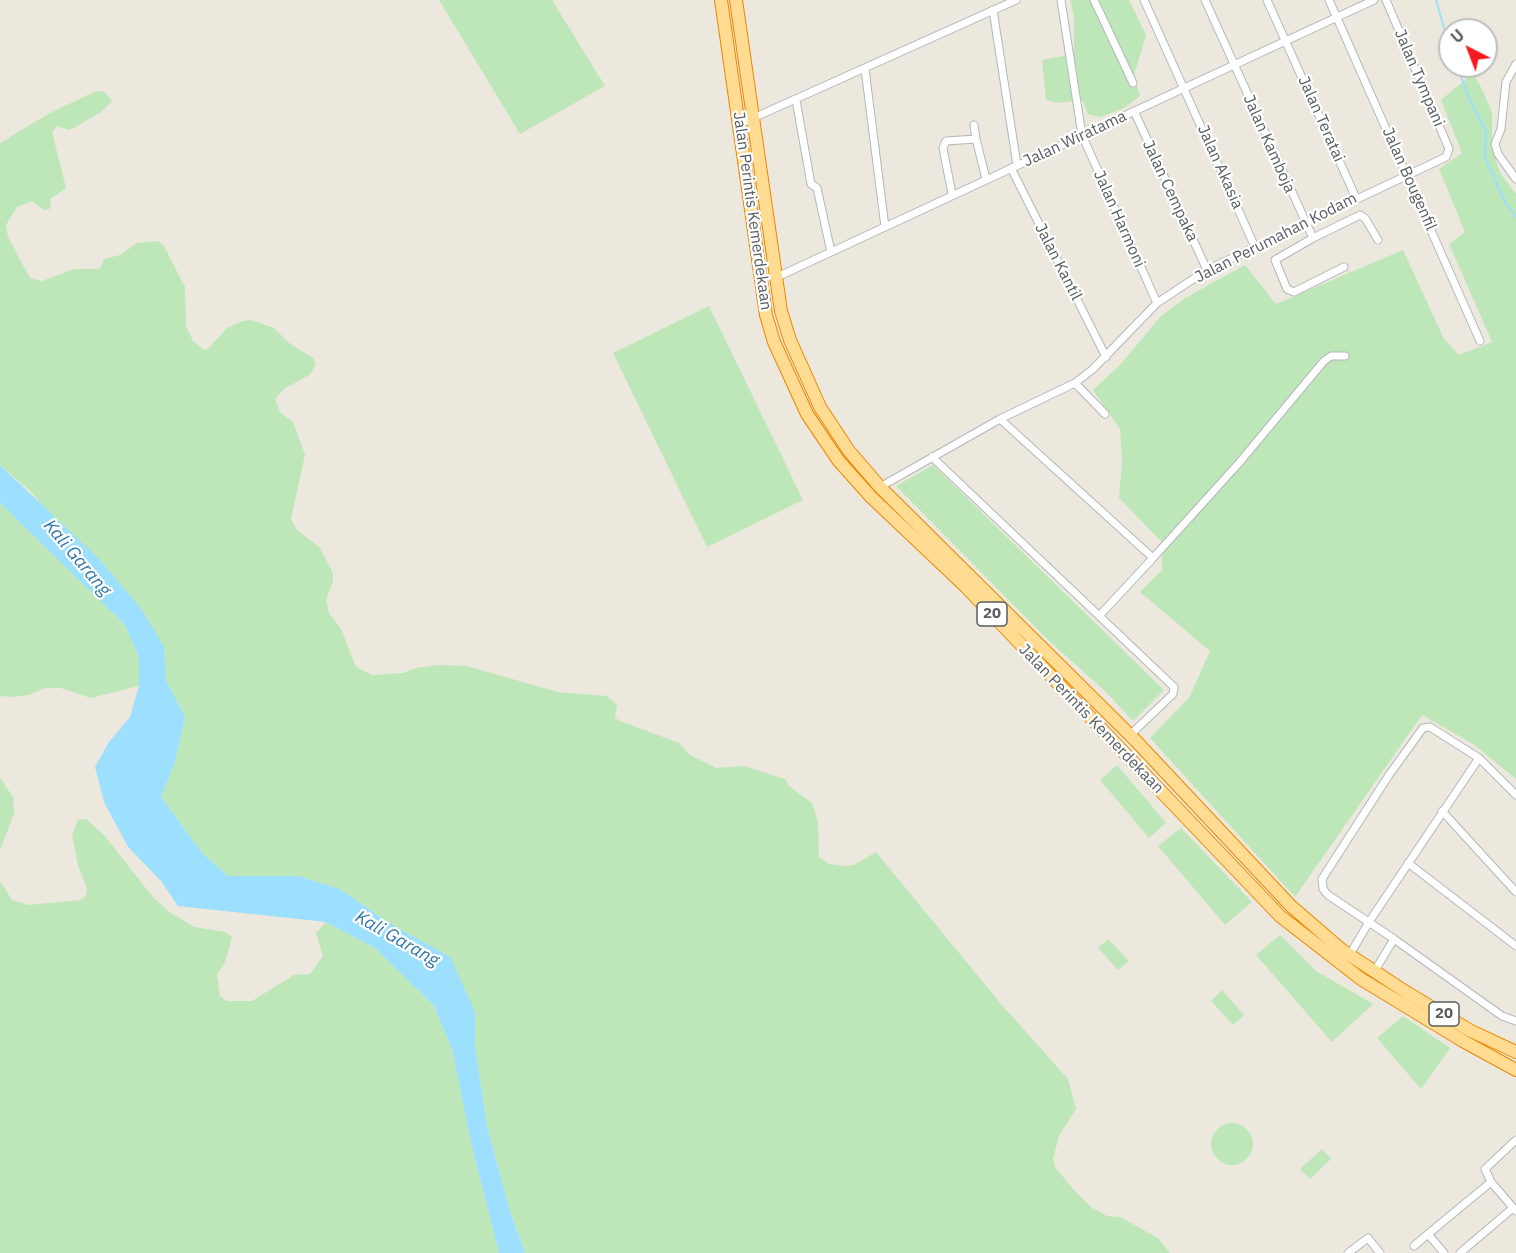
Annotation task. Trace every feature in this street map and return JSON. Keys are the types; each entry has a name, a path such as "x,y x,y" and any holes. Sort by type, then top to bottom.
{"highway":[{"name":"Jalan Perintis Kemerdekaan","path":"721,0 775,278 790,340 820,407 849,451 1274,910 1337,963 1367,983 1516,1070"},
{"name":"Jalan Perintis Kemerdekaan","path":"736,0 759,283 766,315 774,342 807,414 855,480 1130,735 1272,888 1349,956 1470,1030 1516,1052"},
{"path":"1367,983 1374,972"}],"street":[{"path":"746,122 1016,0"},
{"name":"Jalan Harmoni","path":"1061,0 1082,135 1157,303"},
{"path":"1095,0 1133,83"},
{"name":"Jalan Akasia","path":"1144,0 1255,247"},
{"name":"Jalan Kamboja","path":"1205,0 1312,238"},
{"name":"Jalan Teratai","path":"1267,0 1356,198"},
{"name":"Jalan Bougenfil","path":"1329,0 1480,340"},
{"name":"Jalan Wiratama","path":"775,278 1374,0"},
{"name":"Jalan Tympani","path":"1386,0 1449,149 1446,157"},
{"name":"Jalan Kantil","path":"993,10 1014,167 1106,357"},
{"path":"1516,64 1506,82 1502,129 1495,144 1498,154 1516,179"},
{"path":"865,69 885,227"},
{"path":"796,100 812,184 817,188 831,252"},
{"name":"Jalan Cempaka","path":"1134,111 1207,270"},
{"path":"974,125 986,179"},
{"path":"952,194 944,143 976,139"},
{"name":"Jalan Perumahan Kodam","path":"880,487 1000,419 1074,383 1106,357 1157,303 1207,270 1304,222 1446,157"},
{"path":"1344,267 1294,292 1287,289 1275,260 1312,238 1360,215 1365,218 1378,240"},
{"path":"1100,615 1239,463 1324,361 1331,356 1345,356"},
{"path":"1074,383 1105,414"},
{"path":"1000,419 1153,558"},
{"path":"932,457 1174,687 1173,694 1130,735"},
{"path":"1516,795 1479,758 1430,727 1423,728 1389,775 1322,879 1323,889 1328,895 1395,939 1502,1016 1516,1021"},
{"path":"1349,956 1368,922 1479,758"},
{"path":"1442,812 1516,892"},
{"path":"1408,863 1516,946"},
{"path":"1374,972 1395,939"},
{"path":"1460,1253 1514,1209 1491,1182 1485,1169 1516,1140"},
{"path":"1414,1246 1491,1182"},
{"path":"1428,1234 1444,1253"},
{"path":"1348,1253 1368,1239 1380,1253"}],"green space":[{"path":"439,0 552,0 605,86 520,134"},
{"path":"1070,0 1129,0 1146,35 1134,75 1140,96 1124,108 1100,117 1088,114 1082,100 1057,103 1046,100 1042,60 1074,54 1074,16"},
{"path":"1467,78 1476,78 1492,113 1492,148 1500,173 1516,194 1516,779 1473,744 1422,715 1295,897 1150,738 1189,698 1210,651 1140,592 1162,570 1161,541 1119,498 1122,462 1120,429 1093,390 1120,365 1160,317 1185,298 1245,265 1276,304 1403,250 1444,339 1459,355 1492,342 1449,244 1465,232 1439,169 1462,153 1441,100"},
{"path":"96,91 105,92 112,101 101,112 72,129 57,126 52,132 66,188 50,199 51,207 48,210 44,210 32,201 17,207 6,225 8,237 30,278 42,281 74,269 98,269 104,259 120,255 137,243 158,241 164,246 185,287 186,326 193,341 204,350 208,349 227,328 251,320 274,328 289,343 313,358 316,365 309,375 284,389 275,399 280,412 293,422 305,455 291,519 297,530 320,548 333,573 333,581 326,600 329,613 341,629 356,667 372,675 403,673 416,668 438,665 467,666 558,692 607,696 617,705 615,717 618,720 679,743 690,755 716,768 744,766 785,779 789,786 812,803 818,822 819,857 829,864 846,866 854,865 876,852 1001,1004 1068,1079 1076,1109 1059,1136 1053,1159 1055,1167 1091,1207 1107,1216 1120,1217 1158,1238 1170,1253 525,1253 509,1208 487,1126 475,1047 475,1012 389,923 340,889 298,876 228,876 203,854 161,797 175,762 185,717 166,680 164,647 30,491 0,465 0,143 50,113"},
{"path":"709,306 803,500 707,547 613,353"},
{"path":"933,465 1164,690 1133,721 1105,691 1049,641 896,486"},
{"path":"0,503 125,625 139,657 139,686 91,698 61,688 44,688 29,695 0,696"},
{"path":"1117,765 1166,823 1149,838 1100,780"},
{"path":"0,778 13,797 14,814 0,850"},
{"path":"86,819 104,835 152,896 168,911 194,927 226,932 232,937 225,962 217,975 220,996 227,1001 252,1001 294,975 310,974 323,956 316,933 326,922 375,948 434,1006 452,1049 471,1143 499,1253 0,1253 0,881 12,900 28,905 80,900 86,896 87,889 78,866 72,835 78,820"},
{"path":"1181,828 1252,902 1225,925 1158,846"},
{"path":"1280,935 1316,971 1373,1004 1332,1042 1256,955"},
{"path":"1108,939 1129,961 1118,970 1098,948"},
{"path":"1222,990 1244,1015 1233,1025 1211,1001"},
{"path":"1403,1016 1450,1048 1421,1089 1377,1038"},
{"path":"1232,1123 1240,1124 1247,1129 1252,1136 1252,1152 1247,1159 1240,1164 1232,1165 1224,1164 1217,1159 1212,1152 1211,1144 1212,1136 1217,1129 1224,1124"},
{"path":"1322,1149 1331,1159 1310,1179 1300,1169"}],"water":[{"name":"Kali Garang","path":"0,465 97,557 140,607 164,647 166,680 185,717 175,762 161,797 203,854 228,876 298,876 340,889 389,923 450,957 475,1012 475,1047 487,1126 509,1208 525,1253 499,1253 471,1143 452,1049 434,1006 375,948 326,922 178,906 161,881 128,847 104,802 95,767 109,742 130,717 139,686 139,657 125,625 0,503"}],"waterway":[{"path":"1436,0 1441,18"},
{"path":"1462,78 1471,103 1486,131 1485,158 1505,202 1516,217"}]}
